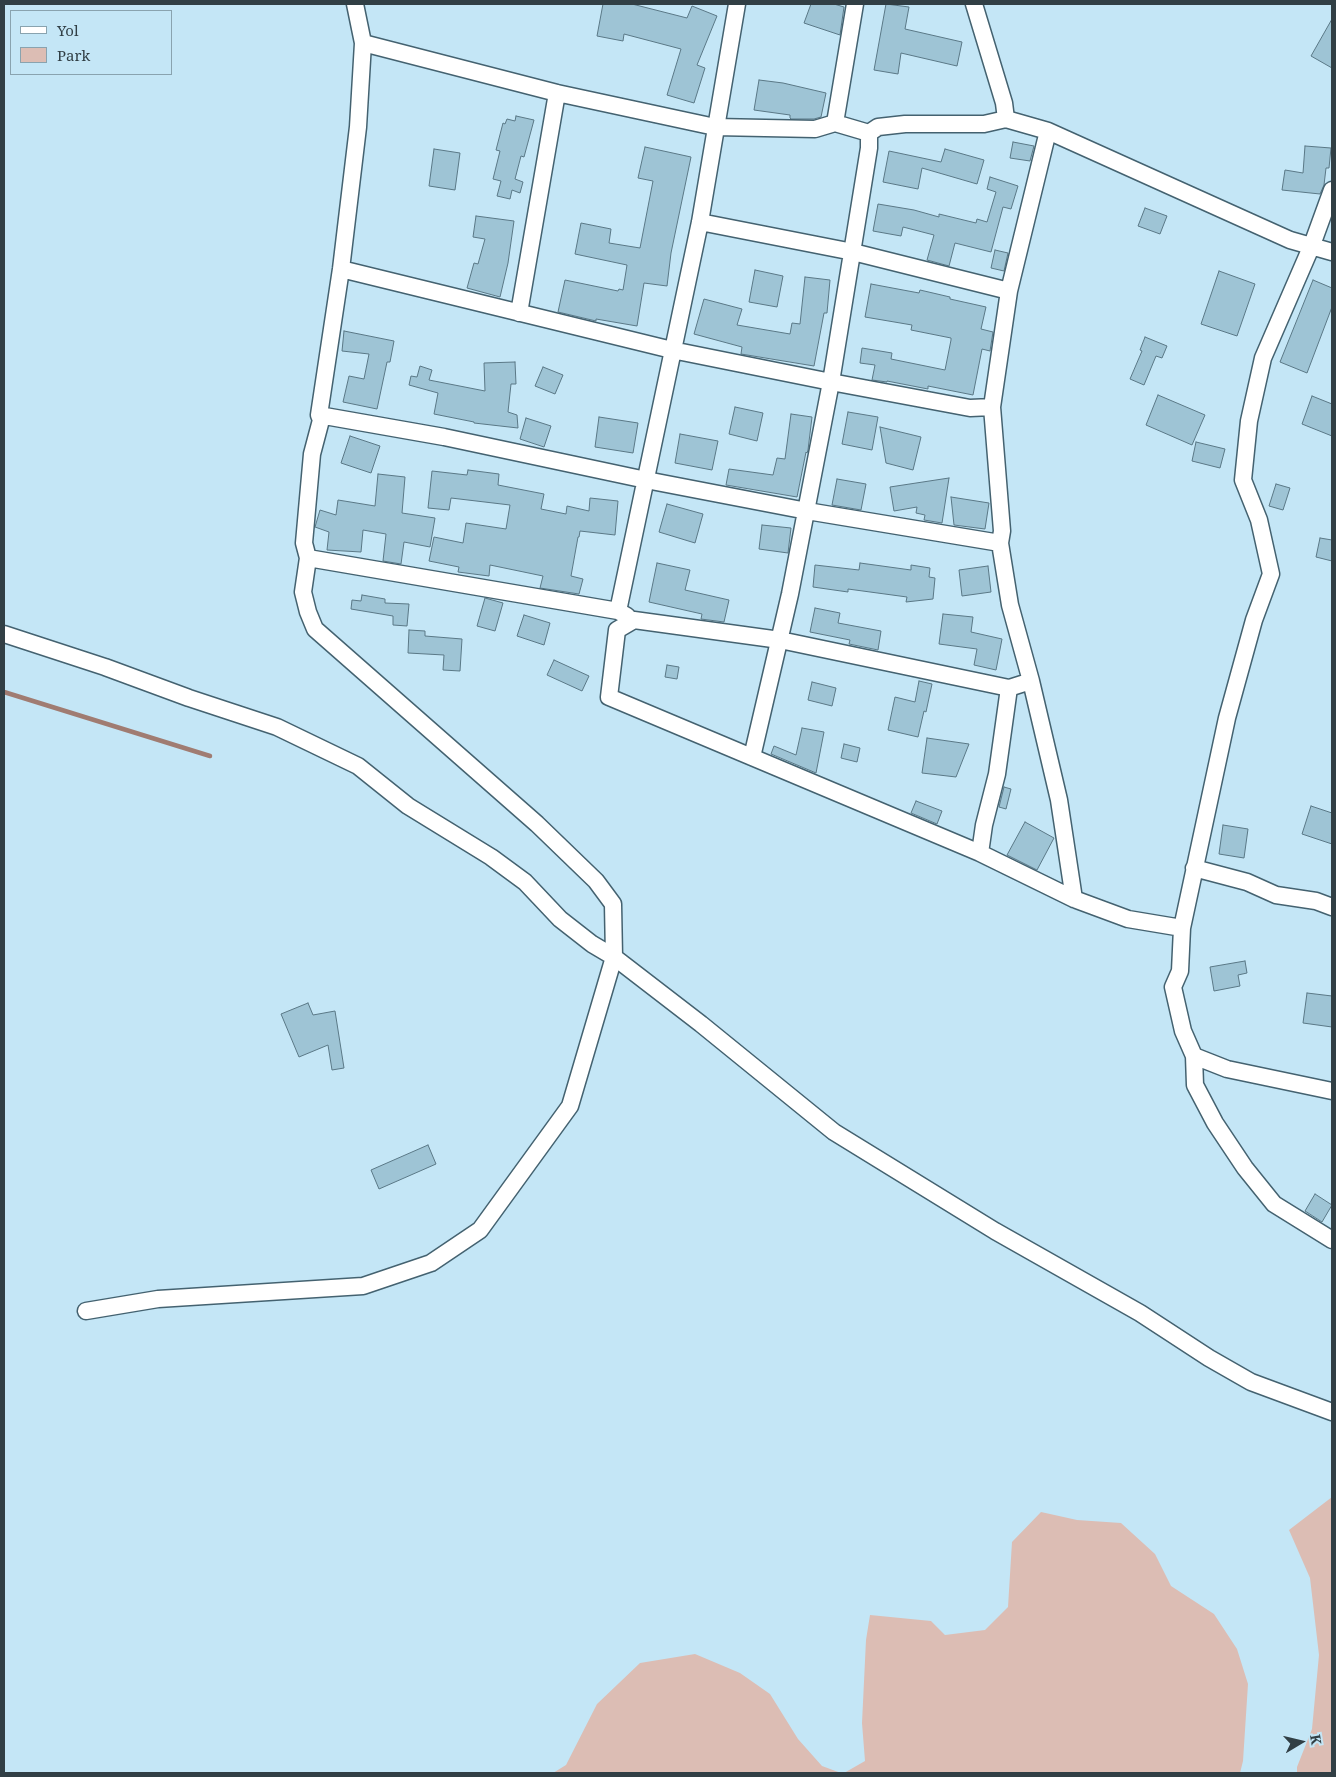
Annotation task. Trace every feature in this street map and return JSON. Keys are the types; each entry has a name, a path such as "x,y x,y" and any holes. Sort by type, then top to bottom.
{"street":[{"path":"86,1311 158,1299 363,1286 431,1263 480,1230 570,1106 614,957 613,904 596,881 537,824 315,629 308,612 303,592 308,558 304,542 312,454 321,420 319,415 341,269 358,127 363,43 355,4"},
{"path":"618,611 700,222 736,4"},
{"path":"835,123 855,4"},
{"path":"974,4 1004,103 1006,119"},
{"path":"363,43 557,93 715,128 815,129 835,123 869,133"},
{"path":"519,314 557,93"},
{"path":"869,133 878,127 905,124 984,124 1006,119 1048,131 1290,240 1332,252"},
{"path":"1048,131 1009,291 992,407 1002,531 1000,543 1010,605 1031,681 1059,800 1074,899"},
{"path":"752,757 780,640 807,511 853,252 869,148 869,133"},
{"path":"1332,190 1312,245 1263,358 1249,421 1243,480 1259,520 1271,574 1254,620 1227,718 1182,928 1180,971 1174,987 1183,1031 1194,1056 1195,1085 1215,1123 1245,1168 1274,1204 1332,1240"},
{"path":"700,222 853,252 1009,291"},
{"path":"341,269 672,350 970,408 992,407"},
{"path":"319,415 444,437 646,480 807,511 1000,543"},
{"path":"308,558 618,611 634,620 780,640 1009,688 1031,681"},
{"path":"634,620 617,630 609,697 980,853 1074,899 1128,919 1182,928"},
{"path":"4,634 277,727 358,766 408,806 491,856 518,876 560,919 592,944 614,957 701,1024 834,1132 995,1231 1140,1313 1209,1358 1251,1382 1332,1412"},
{"path":"980,853 984,825 997,774 1009,688"},
{"path":"1194,868 1246,882 1276,895 1316,901 1332,907"},
{"path":"1194,1056 1227,1069 1332,1091"}],"green space":[{"path":"1332,1497 1332,1773 1297,1773 1297,1767 1312,1729 1319,1655 1310,1578 1289,1530"},
{"path":"1041,1512 1077,1520 1121,1523 1155,1554 1171,1586 1214,1614 1237,1649 1248,1684 1243,1761 1240,1773 844,1773 865,1761 862,1723 866,1640 870,1615 931,1621 945,1635 985,1630 1008,1607 1012,1542"},
{"path":"695,1654 740,1673 770,1694 798,1739 822,1766 841,1773 553,1773 566,1765 597,1704 640,1663"}],"building":[{"path":"603,4 632,4 687,18 692,6 717,16 697,65 705,68 694,103 667,95 681,49 624,34 623,41 597,36"},
{"path":"811,4 834,4 844,7 840,35 804,23"},
{"path":"886,4 909,7 905,29 962,42 957,66 901,53 898,74 874,70"},
{"path":"1332,19 1332,68 1311,56"},
{"path":"759,80 783,83 826,93 821,117 814,119 791,119 790,115 754,110"},
{"path":"516,116 534,120 524,157 521,156 515,179 523,182 520,193 512,190 510,199 497,196 501,181 493,179 500,151 496,150 503,123 505,124 507,119 515,121"},
{"path":"1013,142 1034,146 1030,161 1010,158"},
{"path":"1305,146 1331,148 1329,168 1326,168 1324,185 1320,194 1282,190 1285,170 1303,173"},
{"path":"645,147 691,157 671,253 667,286 644,283 637,326 596,319 596,321 558,312 565,280 618,291 619,289 623,290 627,265 575,254 581,223 611,229 609,243 640,248 653,181 638,178"},
{"path":"434,149 460,153 455,190 429,186"},
{"path":"945,149 984,160 977,184 922,168 918,189 883,182 889,151 941,162"},
{"path":"990,177 1018,186 1011,209 1003,207 991,252 955,243 949,266 927,260 934,235 903,227 901,236 873,231 878,204 914,210 939,217 939,214 976,223 977,219 987,222 996,192 987,189"},
{"path":"1145,208 1167,216 1160,234 1138,226"},
{"path":"476,216 514,221 508,263 500,297 467,288 474,263 478,264 485,239 473,237"},
{"path":"995,250 1008,253 1004,271 991,268"},
{"path":"755,270 783,276 777,307 749,302"},
{"path":"1219,271 1255,284 1237,336 1201,324"},
{"path":"805,277 830,280 827,313 824,313 814,366 741,354 742,347 694,334 704,299 742,309 737,325 790,334 792,323 800,324"},
{"path":"1313,280 1332,288 1332,307 1307,373 1280,362"},
{"path":"871,284 919,293 920,290 986,307 981,329 993,332 990,351 982,349 973,395 928,386 928,389 872,380 875,365 860,363 862,348 892,353 891,359 945,370 951,338 911,330 912,325 865,317"},
{"path":"344,331 394,341 390,362 387,362 377,409 343,402 349,376 364,379 369,354 342,351"},
{"path":"1145,337 1167,346 1162,358 1156,356 1144,385 1130,379 1142,351 1140,350"},
{"path":"515,362 516,384 511,384 508,412 517,415 518,428 474,423 434,414 438,393 409,385 411,376 417,377 420,366 432,370 429,380 485,391 484,363"},
{"path":"543,367 563,375 555,394 535,386"},
{"path":"1158,395 1205,415 1192,445 1146,425"},
{"path":"1312,396 1332,404 1332,436 1302,424"},
{"path":"735,407 763,413 757,441 729,434"},
{"path":"848,412 878,417 872,450 842,444"},
{"path":"791,414 812,417 808,450 797,497 726,485 729,469 773,475 777,458 785,459"},
{"path":"599,417 638,423 633,453 595,447"},
{"path":"526,418 551,426 544,447 520,439"},
{"path":"880,427 921,437 913,470 886,463"},
{"path":"680,434 718,441 712,470 675,463"},
{"path":"350,436 380,446 371,473 341,463"},
{"path":"1196,442 1225,449 1220,468 1192,461"},
{"path":"468,470 499,474 498,485 544,494 541,509 566,514 567,506 589,511 590,498 618,501 615,535 580,531 571,576 583,579 579,594 540,588 543,576 490,565 489,576 458,572 459,567 429,561 434,537 463,543 466,523 506,529 510,505 451,498 449,510 428,508 432,471 467,475"},
{"path":"378,474 405,477 402,513 435,518 430,547 404,542 401,564 383,561 386,534 363,530 361,552 327,550 329,532 315,527 320,510 336,515 338,500 375,506"},
{"path":"949,478 942,523 924,520 925,515 916,513 917,507 894,511 890,487"},
{"path":"837,479 866,484 861,510 832,505"},
{"path":"1276,484 1290,488 1283,510 1269,506"},
{"path":"951,497 989,503 985,529 954,525"},
{"path":"667,504 703,514 695,543 659,532"},
{"path":"762,525 791,528 788,553 759,549"},
{"path":"1320,538 1332,540 1332,561 1316,557"},
{"path":"657,563 690,570 685,590 729,600 724,622 701,619 702,614 649,602"},
{"path":"860,563 911,570 911,565 930,568 929,577 935,578 933,599 906,602 907,597 848,589 848,592 813,587 815,565 859,570"},
{"path":"988,566 991,592 962,596 959,570"},
{"path":"362,595 385,599 385,603 409,604 407,626 393,625 393,616 351,609 352,600 361,601"},
{"path":"485,598 503,603 495,631 477,626"},
{"path":"815,608 840,613 838,623 881,631 878,650 849,644 850,640 810,632"},
{"path":"943,614 973,617 971,632 1002,639 996,670 974,665 977,649 939,644"},
{"path":"524,615 550,623 544,645 517,636"},
{"path":"409,630 425,631 425,636 462,639 460,671 443,670 444,655 408,653"},
{"path":"554,660 589,676 582,691 547,675"},
{"path":"667,665 679,667 677,679 665,677"},
{"path":"919,681 932,684 918,737 888,730 895,697 915,702"},
{"path":"812,682 836,688 832,706 808,700"},
{"path":"802,728 824,732 816,773 771,754 774,746 796,755"},
{"path":"927,738 969,744 956,777 922,773"},
{"path":"844,744 860,748 857,762 841,758"},
{"path":"1004,787 1011,789 1006,809 999,807"},
{"path":"916,801 942,811 937,824 911,813"},
{"path":"1311,806 1332,813 1332,844 1302,834"},
{"path":"1025,822 1054,838 1037,870 1007,855"},
{"path":"1223,825 1248,829 1244,858 1219,854"},
{"path":"1245,961 1247,973 1238,975 1240,986 1214,991 1210,967"},
{"path":"1307,993 1332,996 1332,1027 1303,1023"},
{"path":"308,1003 313,1015 335,1011 344,1068 332,1070 328,1045 299,1057 281,1014"},
{"path":"428,1145 436,1164 379,1189 371,1170"},
{"path":"1315,1194 1332,1205 1322,1222 1305,1211"}],"waterway":[{"path":"4,692 210,756"}]}
